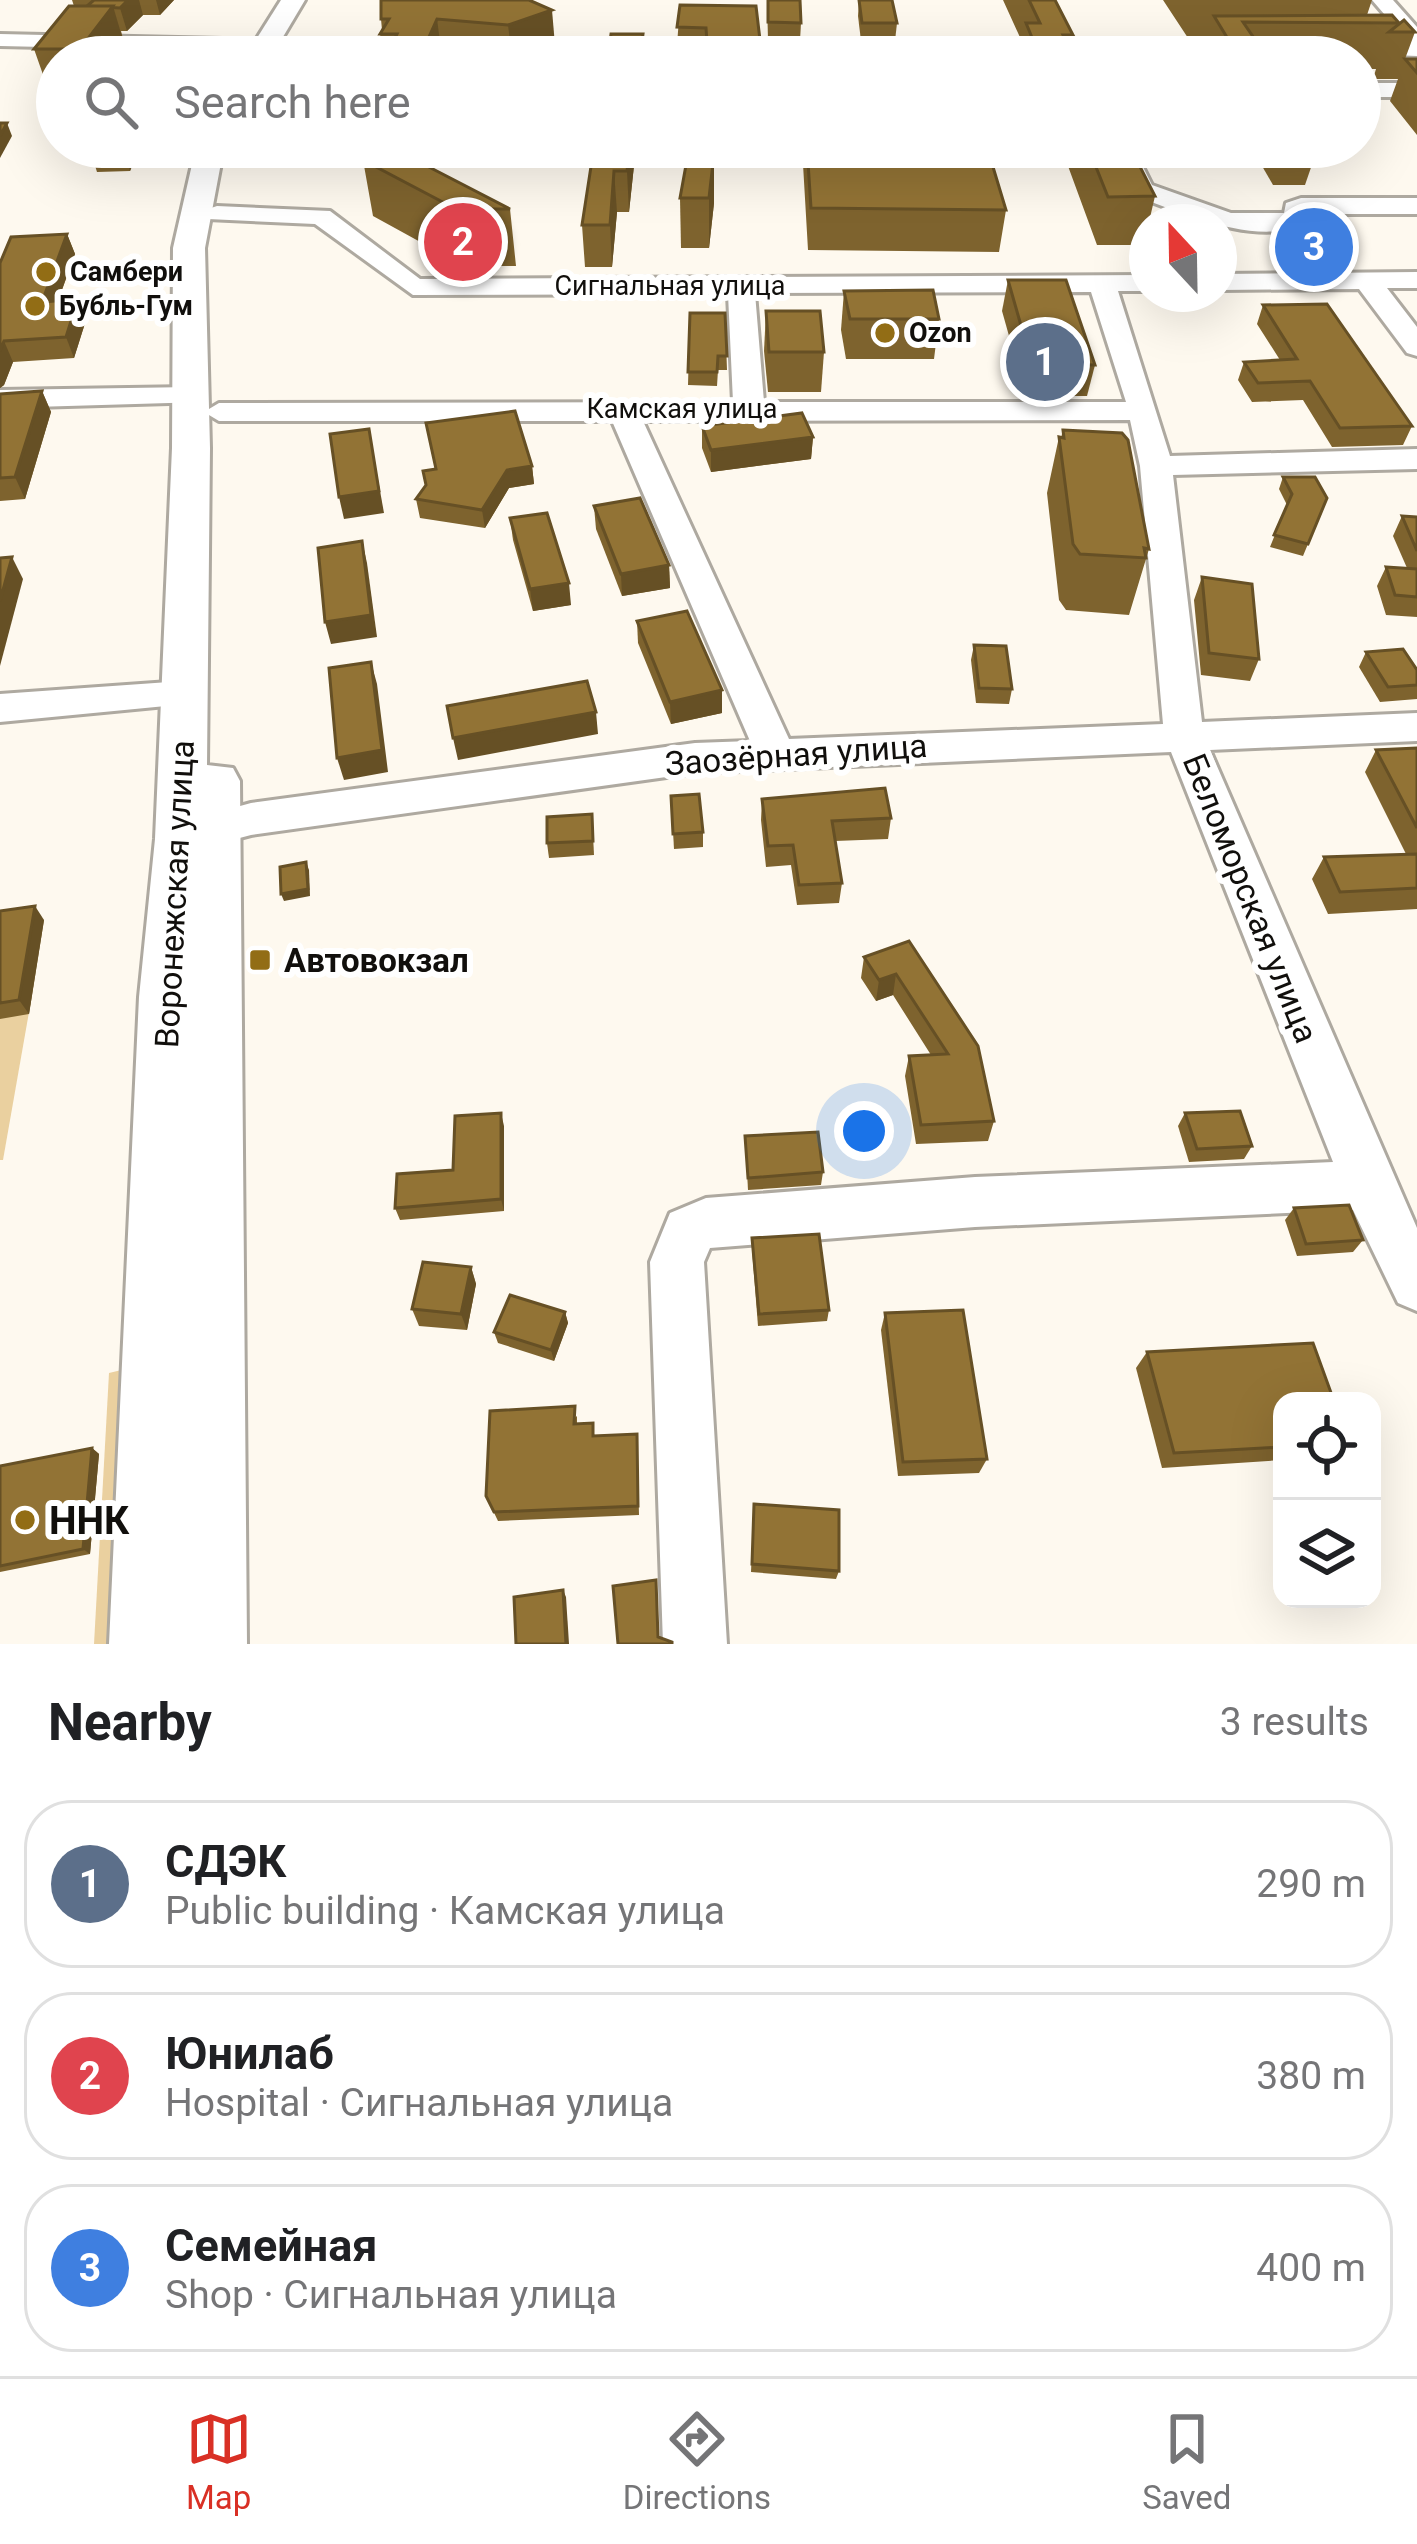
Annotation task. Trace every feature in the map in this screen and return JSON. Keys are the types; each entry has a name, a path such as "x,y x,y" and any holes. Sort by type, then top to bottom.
{"main road":[{"path":"275,36 293,0"},
{"path":"281,36 311,0"},
{"name":"Воронежская улица","path":"148,1644 167,997 199,831 213,692 205,404 190,248 205,168"},
{"name":"Воронежская улица","path":"208,1644 199,831 183,694 217,214 227,168"}],"street":[{"path":"1382,0 1417,39"},
{"path":"0,40 36,42"},
{"path":"1381,50 1417,50"},
{"path":"1381,90 1417,90"},
{"path":"1131,168 1142,190 1228,221 1295,221 1299,218 1295,208 1300,206 1417,206"},
{"name":"Сигнальная улица","path":"217,214 321,216 413,287 1129,283"},
{"path":"1237,282 1417,280"},
{"path":"1367,281 1417,347"},
{"name":"Беломорская улица","path":"1102,284 1144,411 1156,466 1184,735 1368,1185 1417,1284"},
{"path":"740,285 748,409"},
{"name":"Камская улица","path":"0,399 1144,411"},
{"path":"622,408 776,752"},
{"path":"1156,466 1417,459"},
{"path":"0,708 183,694"},
{"name":"Заозёрная улица","path":"199,831 598,770 776,752 1417,727"},
{"path":"695,1644 676,1262 689,1231 706,1222 975,1202 1368,1185"}],"shaded area":[{"path":"32,995 3,1160 0,1160 0,999"},
{"path":"134,1367 122,1644 94,1644 109,1373"}],"building":[{"path":"94,0 128,0 120,8 87,6"},
{"path":"381,0 529,0 552,10 508,25 437,19 429,36 380,34 389,19 381,19"},
{"path":"768,0 800,0 801,23 768,22"},
{"path":"859,0 892,0 897,23 862,23"},
{"path":"1029,0 1055,0 1073,35 1031,36 1026,23 1040,23"},
{"path":"680,5 756,6 760,36 707,36 706,28 677,27"},
{"path":"69,6 113,6 90,36 45,36"},
{"path":"1392,15 1399,23 1243,22 1253,36 1226,36 1214,16"},
{"path":"1404,20 1415,32 1389,32"},
{"path":"378,168 431,168 510,209 456,209"},
{"path":"591,168 627,168 614,171 610,225 582,225"},
{"path":"685,168 712,168 709,198 680,198"},
{"path":"808,168 993,168 1006,210 811,208"},
{"path":"1096,168 1141,168 1155,196 1108,197"},
{"path":"67,234 42,302 78,299 66,337 4,341 0,351 0,263 11,237"},
{"path":"1008,280 1066,280 1095,365 1032,364"},
{"path":"933,290 939,319 850,319 844,291"},
{"path":"1327,304 1412,426 1340,428 1310,381 1258,383 1244,362 1297,359 1263,305"},
{"path":"766,311 820,311 824,352 769,352"},
{"path":"690,313 725,313 727,356 718,356 717,372 688,372"},
{"path":"42,391 15,477 0,478 0,394"},
{"path":"515,411 532,466 507,470 482,510 416,499 426,485 423,471 436,469 426,423"},
{"path":"802,413 813,437 711,450 702,426"},
{"path":"369,429 379,491 339,497 330,434"},
{"path":"1063,430 1122,433 1128,440 1149,549 1144,548 1146,558 1080,554 1073,544 1059,437 1064,438"},
{"path":"1283,477 1315,477 1327,498 1308,544 1274,535 1292,494"},
{"path":"640,498 669,565 621,574 594,506"},
{"path":"547,513 569,583 530,589 510,518"},
{"path":"1402,516 1417,517 1417,551"},
{"path":"362,541 371,615 325,622 318,548"},
{"path":"12,557 0,601 0,558"},
{"path":"1386,567 1417,569 1417,597 1395,595"},
{"path":"1202,577 1252,584 1259,659 1209,653"},
{"path":"687,611 722,690 670,702 637,621"},
{"path":"974,645 1006,646 1012,689 979,688"},
{"path":"1403,649 1417,670 1417,685 1388,687 1366,652"},
{"path":"371,662 382,750 337,758 329,668"},
{"path":"587,681 596,712 453,738 447,706"},
{"path":"1417,748 1417,828 1376,750"},
{"path":"885,788 891,818 832,821 842,883 799,885 793,845 768,846 762,799"},
{"path":"699,794 703,832 673,834 671,796"},
{"path":"592,814 593,841 547,843 547,817"},
{"path":"1417,854 1417,888 1340,892 1324,857"},
{"path":"306,862 308,889 281,894 280,867"},
{"path":"35,906 19,1000 0,1003 0,911"},
{"path":"909,941 978,1046 994,1121 921,1125 909,1056 948,1054 896,974 879,980 864,957"},
{"path":"1240,1111 1252,1146 1197,1149 1185,1113"},
{"path":"501,1113 501,1199 395,1208 397,1174 453,1170 455,1116"},
{"path":"818,1132 823,1172 748,1178 745,1136"},
{"path":"1349,1205 1363,1240 1306,1244 1294,1208"},
{"path":"819,1234 829,1310 759,1314 752,1238"},
{"path":"423,1262 471,1267 461,1314 412,1309"},
{"path":"510,1295 565,1312 551,1350 494,1332"},
{"path":"963,1310 987,1459 903,1462 885,1313"},
{"path":"1313,1343 1331,1392 1273,1392 1273,1448 1174,1453 1147,1352"},
{"path":"575,1406 574,1424 593,1423 593,1436 637,1434 638,1506 494,1512 486,1496 490,1411"},
{"path":"92,1448 83,1549 0,1566 0,1466"},
{"path":"754,1504 839,1510 839,1571 752,1564"},
{"path":"656,1580 658,1637 672,1644 618,1644 613,1586"},
{"path":"563,1590 566,1644 516,1644 514,1597"}],"place":[{"name":"Юнилаб","path":"463,242"},
{"name":"Семейная","path":"1314,247"},
{"name":"Самбери","path":"46,272"},
{"name":"Бубль-Гум","path":"35,306"},
{"name":"Ozon","path":"885,333"},
{"name":"СДЭК","path":"1045,362"},
{"name":"Автовокзал","path":"260,960"},
{"name":"ННК","path":"25,1520"}]}
